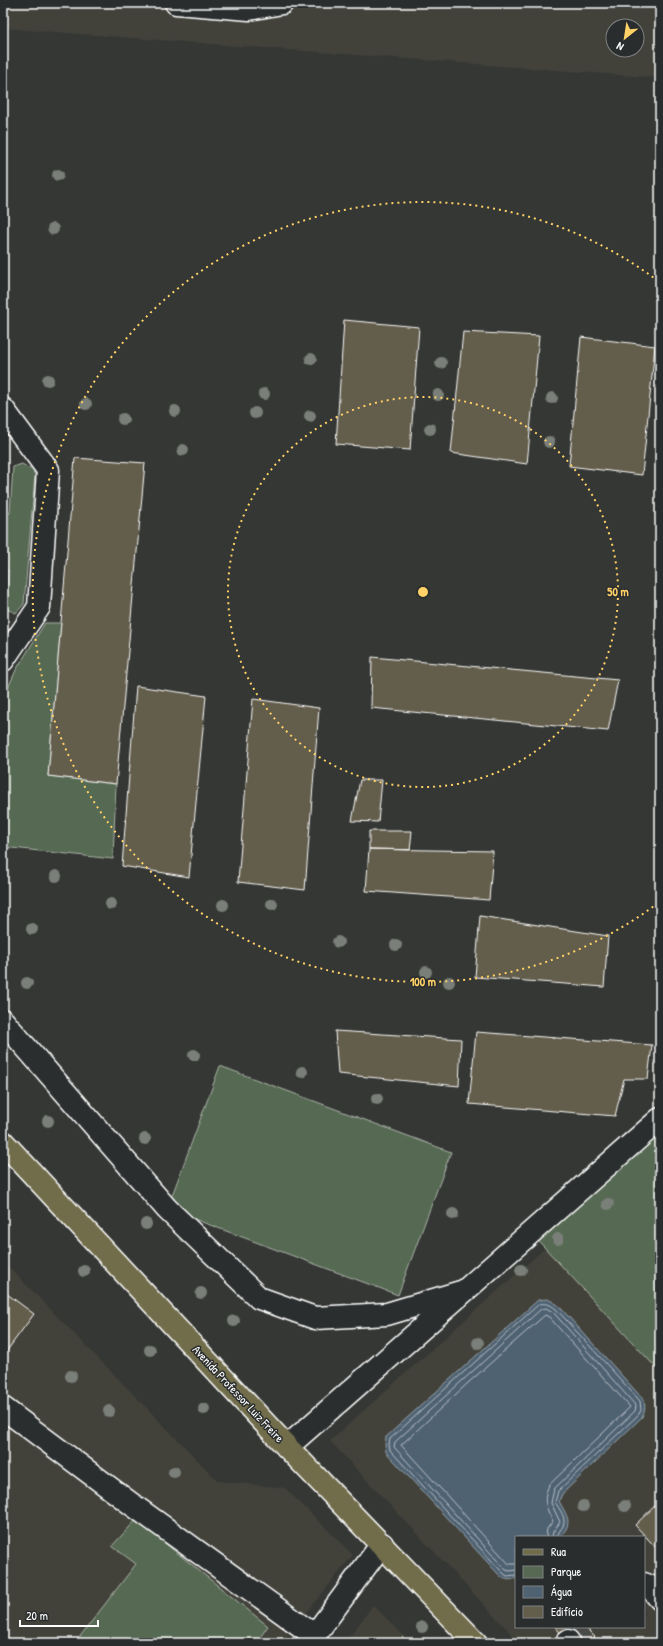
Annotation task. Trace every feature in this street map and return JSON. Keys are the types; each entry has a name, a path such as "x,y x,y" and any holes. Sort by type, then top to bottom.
{"main road":[{"name":"Avenida Professor Luiz Freire","path":"3,1142 287,1447 476,1643"}],"lane":[{"path":"176,3 249,9 282,3"},
{"path":"3,409 48,470 39,607 3,660"},
{"path":"3,1021 167,1209 259,1298 315,1318 387,1314 464,1291"},
{"path":"287,1447 660,1119"},
{"path":"3,1408 312,1640 382,1544"},
{"path":"645,1584 649,1586 660,1599"}],"shaded area":[{"path":"3,3 660,3 660,78 3,28"},
{"path":"660,1145 660,1643 520,1643 330,1441"},
{"path":"3,1261 218,1481 285,1488 353,1555 282,1643 3,1643"},
{"path":"373,1605 411,1643 345,1643"}],"green space":[{"path":"22,464 32,470 35,475 24,604 16,613 6,609 8,570 3,568 3,513 10,513 13,467"},
{"path":"45,623 61,623 48,776 116,784 113,859 3,847 3,699 16,670"},
{"path":"220,1066 451,1152 398,1295 167,1209"},
{"path":"660,1119 660,1372 531,1233"},
{"path":"136,1520 268,1626 256,1643 75,1643 136,1564 112,1546"}],"water":[{"path":"548,1299 558,1305 643,1399 645,1408 642,1417 562,1494 559,1501 567,1515 568,1523 561,1536 515,1536 515,1578 508,1580 500,1576 386,1452 385,1444 386,1437 538,1300"}],"building":[{"path":"344,320 419,327 410,450 336,444"},
{"path":"463,332 539,336 527,464 451,453"},
{"path":"581,337 655,346 642,475 569,466"},
{"path":"75,458 145,463 116,784 48,776"},
{"path":"372,657 618,680 608,731 371,708"},
{"path":"136,686 206,696 189,877 122,866"},
{"path":"253,699 319,708 305,890 238,882"},
{"path":"360,780 382,780 378,822 352,821"},
{"path":"369,831 412,831 410,850 369,849"},
{"path":"369,849 493,851 489,900 366,891"},
{"path":"480,916 608,936 604,987 475,977"},
{"path":"335,1031 461,1039 459,1086 338,1074"},
{"path":"476,1032 652,1045 648,1079 624,1079 615,1116 469,1104"},
{"path":"3,1291 34,1314 3,1356"},
{"path":"660,1501 660,1552 635,1525"},
{"path":"556,1628 586,1628 595,1637 588,1643 570,1643"}],"tunnel":[{"path":"568,1641 583,1628"}]}
